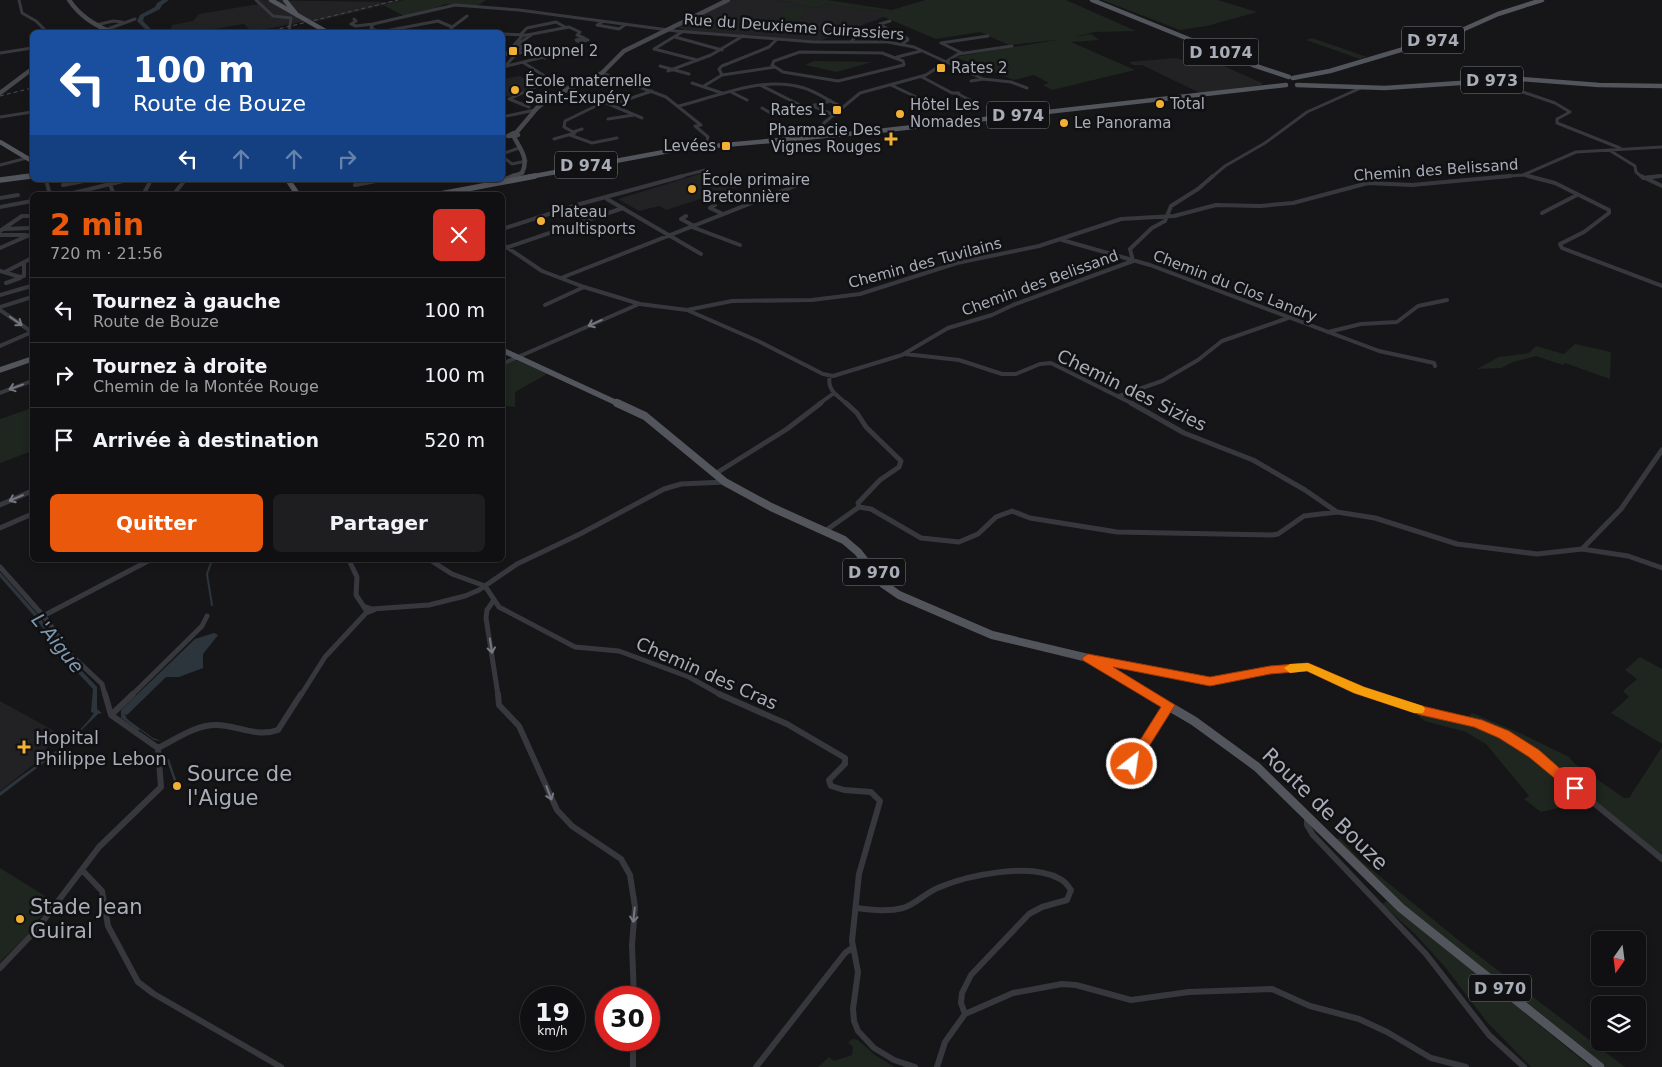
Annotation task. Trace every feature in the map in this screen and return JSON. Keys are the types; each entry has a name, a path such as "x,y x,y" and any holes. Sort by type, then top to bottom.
{"main road":[{"path":"69,0 78,13 105,30"},
{"path":"273,0 325,30"},
{"path":"273,0 326,30"},
{"path":"285,0 297,15"},
{"path":"513,135 536,109 565,90 602,73 620,54 728,0"},
{"name":"D 1074","path":"1092,0 1278,81"},
{"name":"D 974","path":"1300,82 1321,73 1450,35 1498,14 1542,0"},
{"name":"D 1074","path":"1155,26 1291,77"},
{"path":"0,94 30,71"},
{"name":"D 974","path":"1291,77 1321,73"},
{"path":"1278,81 1291,77 1300,82"},
{"name":"D 973","path":"1300,82 1322,86 1395,87 1530,79 1599,85 1662,86"},
{"path":"1278,81 1286,85 1300,82"},
{"name":"D 974","path":"1258,88 1278,81"},
{"name":"D 974","path":"505,180 523,175 668,150 819,137 1286,85"},
{"path":"505,134 513,135"},
{"path":"513,135 525,156 526,161 523,175"},
{"path":"2,145 30,160"},
{"path":"2,179 30,176"},
{"name":"D 974","path":"452,192 496,182"},
{"name":"D 970","path":"505,352 645,416 725,482 771,507 825,531"},
{"path":"0,370 30,360"},
{"name":"Route de Bouze","path":"825,531 844,540 858,552 883,584 899,595 992,635 1088,658 1168,705 1224,741 1257,767 1401,908 1600,1067"}],"street":[{"path":"19,0 22,14 36,21 45,30"},
{"path":"256,0 273,16 288,16 292,21 290,30"},
{"path":"354,19 356,21 351,24 372,24 392,18 424,14 455,5 519,10 626,24"},
{"path":"385,15 392,18"},
{"path":"449,30 467,16"},
{"path":"105,30 135,19"},
{"path":"96,25 113,21 122,22"},
{"path":"390,30 438,21 452,27"},
{"path":"890,21 880,24 907,38 908,40 902,44"},
{"path":"505,57 518,44 528,28 556,22 580,32 577,35 584,38"},
{"path":"603,22 597,26 619,29 626,24"},
{"path":"372,24 371,28 375,30"},
{"name":"Rue du Deuxieme Cuirassiers","path":"626,24 667,30 777,39 902,44 922,51 983,79"},
{"path":"505,34 525,35 565,27"},
{"path":"851,42 862,33 886,28"},
{"path":"682,31 654,49 697,60"},
{"path":"518,44 525,41 525,35"},
{"path":"675,36 687,42 722,50"},
{"path":"668,71 722,50 743,36"},
{"path":"962,53 941,43 988,36"},
{"path":"722,75 719,69 722,66 768,47 777,39"},
{"path":"507,66 519,53 522,46 518,44"},
{"path":"507,66 564,52 553,46 519,53"},
{"path":"819,137 821,126 860,94 890,84 922,77 962,53 1012,46"},
{"path":"0,53 30,48"},
{"path":"532,50 545,58"},
{"path":"897,58 922,51"},
{"path":"800,52 882,52 897,58 904,65 838,81 782,72 775,67 772,64 774,61 800,52"},
{"path":"505,60 511,61"},
{"path":"505,100 551,81 524,63"},
{"path":"660,66 689,74"},
{"path":"704,86 722,75 775,67"},
{"path":"602,73 666,96 702,125 695,126 708,137 705,146"},
{"path":"922,77 970,100"},
{"path":"971,81 983,79 1011,82 1027,88"},
{"path":"1488,80 1495,84 1555,103 1570,112 1557,120 1557,123 1622,149"},
{"path":"692,83 722,93"},
{"path":"679,106 730,91 759,85 777,84 797,86 842,107"},
{"path":"890,84 927,104 937,107"},
{"path":"560,85 570,88"},
{"path":"759,85 805,108"},
{"path":"1166,217 1178,200 1198,189 1225,166 1265,143 1296,118 1363,87"},
{"path":"565,90 604,102 642,118"},
{"path":"611,105 653,91"},
{"path":"730,91 746,100"},
{"path":"510,99 529,108 536,109"},
{"path":"604,102 566,121 564,126 570,132 592,143 618,138"},
{"path":"762,108 774,115 833,102 848,102"},
{"path":"813,106 834,115"},
{"path":"505,116 529,108"},
{"path":"0,117 30,112"},
{"path":"608,119 634,115"},
{"path":"554,139 582,129"},
{"name":"Chemin des Belissand","path":"909,353 948,328 992,315 1013,305 1134,261 1130,249 1132,245 1165,220 1166,217 1216,205 1260,206 1294,203 1361,184 1412,185 1523,175 1566,155 1662,147"},
{"path":"505,154 519,148"},
{"path":"1608,150 1635,166 1636,172 1642,178 1662,186"},
{"path":"505,158 512,164 526,161"},
{"path":"0,165 30,160"},
{"path":"505,228 580,204 607,199 709,170"},
{"path":"1523,175 1555,183 1577,195 1604,206 1610,212 1584,232 1560,246 1662,286"},
{"path":"1642,178 1662,176"},
{"path":"63,186 80,182"},
{"path":"77,192 118,182"},
{"path":"175,192 183,182"},
{"path":"355,185 371,182"},
{"path":"110,184 113,192"},
{"path":"561,278 795,186"},
{"path":"0,198 18,194"},
{"path":"1542,213 1577,195"},
{"path":"738,196 753,202"},
{"path":"607,199 701,254"},
{"path":"0,206 30,201"},
{"path":"715,205 710,208 723,214"},
{"path":"508,247 623,208"},
{"path":"1,229 22,216 30,216"},
{"path":"686,216 681,219 693,226 740,245"},
{"name":"Chemin des Tuvilains","path":"687,310 732,301 812,300 860,294 957,262 1040,246 1121,219 1166,217"},
{"path":"1,229 30,228"},
{"path":"0,235 30,234"},
{"path":"0,248 30,234"},
{"name":"Chemin du Clos Landry","path":"1061,240 1150,265 1379,351 1434,364 1435,366"},
{"path":"505,246 542,271 584,287 640,304 687,310 830,376 828,385 834,394 850,407 901,461 899,467 880,480 858,503 859,507"},
{"path":"2,272 30,259"},
{"path":"21,277 24,263"},
{"path":"2,272 21,277 30,285"},
{"path":"6,283 21,277"},
{"path":"545,305 584,287"},
{"path":"0,295 30,288"},
{"path":"0,309 30,298"},
{"path":"1328,332 1360,324 1396,322 1418,306 1447,300"},
{"path":"505,363 640,304"},
{"path":"0,309 30,331"},
{"path":"1119,396 1162,381 1198,360 1222,341 1288,318"},
{"path":"0,346 30,333"},
{"name":"Chemin des Sizies","path":"830,376 845,374 909,353 959,360 1002,374 1016,374 1043,363 1051,363 1119,396 1184,433 1253,460 1305,490 1337,512"},
{"path":"0,393 30,382"},
{"path":"715,474 787,429 834,394"},
{"path":"1582,549 1621,509 1662,450"},
{"path":"158,748 204,727 217,724 257,733 268,734 278,730 325,657 366,610 439,603 472,593 517,564 580,534 664,489 680,484 725,482"},
{"path":"0,505 30,492"},
{"path":"825,531 859,507 871,509 920,538 959,542 978,534 996,517 1012,511 1030,518 1117,532 1139,534 1214,532 1272,535 1278,534 1304,516 1337,512 1375,518 1423,535 1457,544 1536,554 1582,549 1628,556 1662,568"},
{"path":"0,528 30,515"},
{"path":"43,616 146,562"},
{"path":"350,562 357,577 356,594 366,610"},
{"path":"433,562 452,574 485,586"},
{"path":"0,568 43,616 70,654 102,684 111,714 158,748"},
{"name":"Chemin des Cras","path":"485,586 494,600 513,616 570,644 619,650 700,682 736,703 787,724 845,758 845,764 829,780 832,788 870,791 878,796 879,807 858,877 857,908"},
{"path":"494,600 487,610 486,618 498,686 499,705 519,726 552,802 562,816 582,833 621,859 632,883 635,907 632,945 634,986"},
{"path":"111,714 202,626 207,616"},
{"path":"1088,658 1210,682 1270,670 1308,667 1359,690 1421,710 1477,723 1504,735 1534,754 1662,859"},
{"path":"1132,764 1168,705"},
{"path":"0,968 37,929 100,846 161,787 163,774 157,754 158,748"},
{"path":"1307,815 1307,825 1313,835 1426,954 1490,1034 1524,1067"},
{"path":"82,870 102,891 108,926 138,982 154,994 281,1067"},
{"path":"915,1067 897,1061 876,1049 858,1031 853,1010 858,971 852,948 857,908 904,908 912,905 929,891 968,878 1017,872 1047,872 1065,880 1071,890 1067,900 1042,907 1028,915 1004,944 968,978 961,997 965,1014"},
{"path":"756,1067 845,953 852,948"},
{"path":"937,1067 945,1042 965,1014 1013,993 1062,984 1083,987 1121,999 1131,1000 1189,992 1256,988 1272,989 1310,1006 1359,1019 1394,1036 1431,1058 1466,1067"},
{"path":"633,1051 633,1067"}],"shaded area":[{"path":"256,0 385,2 404,0 315,22 311,20 262,30 250,30 244,24 209,30 171,30 172,25 193,21 199,14 259,4"},
{"path":"404,0 486,0 477,6 446,4 421,14 404,16 383,5"},
{"path":"732,0 779,0 816,8 827,4 884,12 884,17 819,41 686,31 677,27"},
{"path":"779,0 828,0 892,10 925,0 1066,0 1136,31 1095,32 1065,39 1009,45 980,32 936,39 884,17 883,12 827,4 816,8"},
{"path":"1102,0 1218,0 1257,12 1207,26 1180,30"},
{"path":"783,5 806,11 799,20 782,18 779,15 785,8"},
{"path":"1091,34 1099,40 1071,42 1135,70 1052,90 1043,85 1049,83 1034,75 1014,80 955,57"},
{"path":"1312,38 1367,57 1360,59 1306,40"},
{"path":"1176,58 1190,62 1210,60 1262,83 1262,85 1200,93 1142,65 1133,65 1129,62"},
{"path":"814,61 872,62 837,72 805,65"},
{"name":"École maternelle Saint-Exupéry","path":"520,76 536,86 508,97 505,95 505,78"},
{"name":"École primaire Bretonnière","path":"709,171 741,186 666,210 659,206 639,211 618,199"},
{"path":"708,172 725,181 707,187 691,177"},
{"path":"1575,344 1611,352 1610,379 1565,363 1563,365 1536,356 1513,362 1501,368 1477,369 1499,357 1529,353 1536,346 1564,354"},
{"path":"517,360 547,374 515,392 515,407 505,406 505,365"},
{"path":"30,409 30,452 0,463 0,419"},
{"path":"0,572 38,615 65,653 97,687 97,709 102,713 98,714 62,749 0,796 0,792 74,736 94,713 91,712 93,689 62,656 35,617 0,577"},
{"path":"214,633 218,635 203,654 203,668 179,677 166,677 127,715 125,714 127,719 153,738 162,741 154,740 121,716 121,710 195,639"},
{"path":"1640,657 1662,669 1662,744 1611,713 1629,697 1623,691 1637,679 1625,670"},
{"name":"Hopital Philippe Lebon","path":"0,701 58,733 37,762 0,791"},
{"path":"1410,703 1468,718 1472,713 1522,734 1569,757 1574,763 1624,798 1629,798 1662,747 1662,863 1588,801 1541,812 1524,799 1529,796 1486,744 1466,732 1425,721 1410,709"},
{"path":"1340,838 1360,860 1462,943 1591,1041 1591,1051 1604,1051 1625,1067 1606,1067 1409,910 1335,840"},
{"name":"Stade Jean Guiral","path":"0,868 53,901 26,936 0,962"},
{"path":"1387,901 1591,1067 1531,1067 1487,1022 1445,967 1415,934 1382,904"},
{"path":"853,1039 858,1040 875,1055 894,1067 818,1067 829,1057 834,1061 852,1055 853,1047 848,1042"}],"waterway":[{"path":"149,30 140,21 142,16 158,8 159,4 166,0"},
{"path":"211,562 207,574 212,605"},
{"path":"122,717 138,729"},
{"name":"L'Aigue","path":"168,760 177,786"}],"railway":[{"path":"274,30 398,0"},
{"path":"0,96 30,88"}],"slow traffic":[{"path":"1290,668 1308,667 1359,690 1418,709"}],"place":[{"name":"Roupnel 2","path":"513,51"},
{"name":"Rates 2","path":"941,68"},
{"name":"École maternelle Saint-Exupéry","path":"515,90"},
{"name":"Total","path":"1160,104"},
{"name":"Rates 1","path":"837,110"},
{"name":"Hôtel Les Nomades","path":"900,114"},
{"name":"Le Panorama","path":"1064,123"},
{"name":"Pharmacie Des Vignes Rouges","path":"891,139"},
{"name":"Levées","path":"726,146"},
{"name":"École primaire Bretonnière","path":"692,189"},
{"name":"Plateau multisports","path":"541,221"},
{"name":"Hopital Philippe Lebon","path":"24,747"},
{"name":"Source de l'Aigue","path":"177,786"},
{"name":"Stade Jean Guiral","path":"20,919"}],"route":[{"path":"1132,764 1168,705 1088,658 1092,657 1210,682 1270,670 1308,667 1359,690 1421,710 1477,723 1504,735 1534,754 1575,788"}]}
